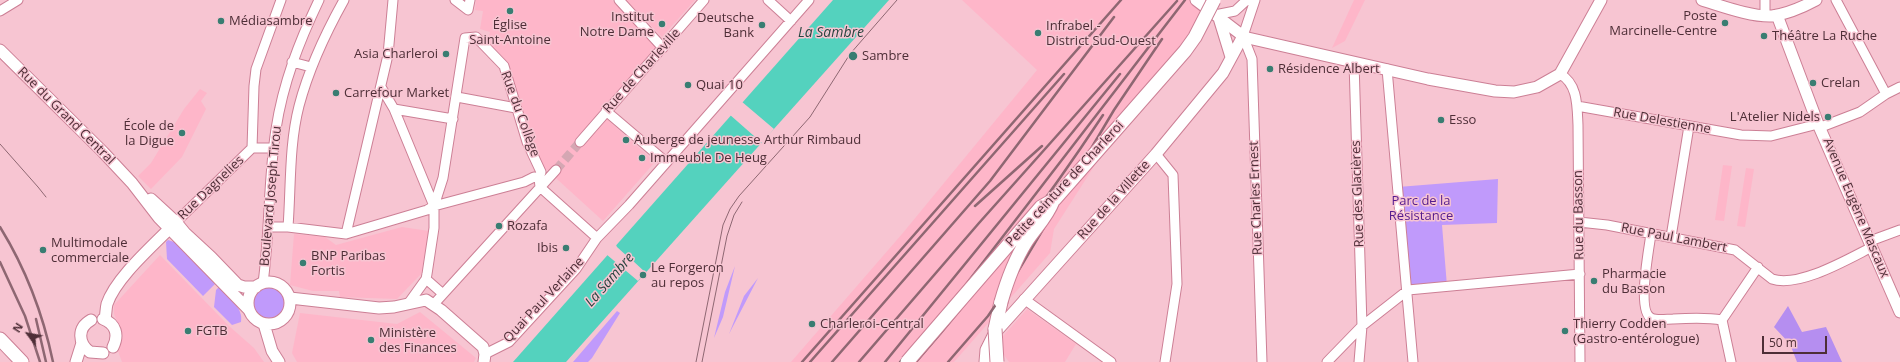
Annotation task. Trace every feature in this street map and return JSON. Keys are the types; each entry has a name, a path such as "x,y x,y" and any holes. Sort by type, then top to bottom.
{"highway":[{"name":"Petite ceinture de Charleroi","path":"907,362 1041,207 1054,199 1184,51 1195,37 1214,0"},
{"path":"996,362 996,329 1006,283 1020,253 1049,211 1054,199"},
{"path":"0,339 22,362"}],"main road":[{"path":"1196,0 1243,36 1435,80 1514,92 1537,88 1560,74 1601,0"},
{"path":"1702,0 1764,16 1777,15 1816,0"},
{"name":"Avenue Eugène Mascaux","path":"1777,15 1820,126 1900,312"},
{"path":"1217,16 1231,57"},
{"name":"Rue de la Villette","path":"984,362 990,340 1024,299 1156,154 1223,73 1243,36"},
{"name":"Rue du Grand Central","path":"0,50 92,141 173,225 249,310"},
{"path":"113,347 117,334 115,328 104,319 110,297 123,276 173,225"},
{"name":"Rue du Grand Central","path":"173,225 185,233 238,285 244,287 260,285"},
{"path":"269,282 280,285 288,293 290,298 290,308 285,317 276,323 264,324 258,321 249,310 249,297 260,285 269,282"},
{"path":"290,298 379,308 394,307 426,300 434,304 483,347 484,358"},
{"path":"76,362 82,343 81,331 87,322 91,320"},
{"path":"264,324 272,351 279,362"},
{"path":"82,343 90,352 102,356"}],"street":[{"path":"0,11 18,0"},
{"name":"Boulevard Joseph Tirou","path":"252,148 256,69 281,0"},
{"name":"Boulevard Joseph Tirou","path":"260,285 268,227 274,148 282,99 292,62 319,0"},
{"name":"Boulevard Joseph Tirou","path":"288,227 294,132 306,83 318,48 344,0"},
{"path":"346,234 382,87 390,46 393,0"},
{"path":"455,0 468,10 470,0"},
{"path":"619,0 663,48"},
{"name":"Rue de Charleville","path":"580,142 704,0"},
{"path":"768,0 791,20"},
{"name":"Quai Paul Verlaine","path":"484,358 509,342 576,269 597,238 629,205 809,0"},
{"path":"1217,16 1235,11 1247,0"},
{"path":"1243,36 1255,0"},
{"path":"1764,16 1765,0"},
{"path":"1836,0 1886,94"},
{"name":"Rue Charles Ernest","path":"1243,36 1252,59 1262,362"},
{"name":"Rue du Collège","path":"457,97 465,38 476,37 504,66 527,142 541,172 540,183"},
{"path":"292,62 311,67"},
{"name":"Rue des Glacières","path":"1354,62 1362,326 1359,362"},
{"path":"1387,69 1408,290 1413,362"},
{"name":"Rue du Basson","path":"1560,74 1567,78 1572,85 1577,106 1580,362"},
{"path":"382,87 394,109 434,206"},
{"name":"Rue Delestienne","path":"1577,106 1741,135 1771,136 1820,126 1860,112 1886,94 1900,87"},
{"path":"408,304 426,279 434,228 434,206 443,178 457,97 516,108"},
{"path":"394,109 453,119"},
{"path":"606,111 666,162"},
{"path":"1670,237 1689,126"},
{"path":"252,148 274,148"},
{"name":"Rue Dagnelies","path":"173,225 252,148"},
{"path":"1156,154 1173,175 1177,284 1165,362"},
{"path":"434,304 540,183 556,170"},
{"path":"268,227 288,227 346,234 427,210 434,206 524,182 534,177 597,238"},
{"name":"Rue Paul Lambert","path":"1579,222 1607,225 1735,250 1772,279 1779,281 1788,281 1819,272 1900,230"},
{"path":"1651,234 1644,291 1646,313 1651,318 1658,319 1694,318 1722,320"},
{"path":"1730,362 1722,320 1758,267"},
{"path":"1327,362 1362,326 1408,290 1580,274"},
{"path":"426,279 443,294"},
{"path":"1024,299 1111,362"}],"shaded area":[{"path":"476,0 612,0 656,47 599,112 655,162 603,221 547,170 541,169 504,58 488,41 490,32 480,29 483,11 475,10"},
{"name":"Institut Notre Dame","path":"626,0 695,0 662,37"},
{"path":"962,0 1212,0 1195,31 1125,118 1054,229 1050,253 954,362 791,362 902,234 1037,70"},
{"path":"1354,0 1365,0 1345,41 1332,48"},
{"name":"École de la Digue","path":"200,89 207,93 201,101 206,109 182,157 151,189 138,176 151,163 184,109"},
{"path":"1723,165 1732,166 1724,221 1715,220"},
{"path":"1746,168 1754,169 1745,227 1737,226"},
{"path":"402,227 429,231 421,274 397,299 340,297 339,291 313,291 290,285 294,234 325,237 336,245"},
{"path":"160,255 229,326 254,348 264,362 122,362 118,351 123,336 114,314 114,305"},
{"path":"1788,306 1802,332 1826,327 1842,362 1797,362 1790,344 1774,327"},
{"path":"1027,309 1076,344 1065,362 1009,362 996,344"},
{"path":"420,312 476,358 474,362 297,362 292,353 300,313 397,324"}],"green space":[{"name":"Parc de la Résistance","path":"1498,179 1497,223 1442,225 1447,286 1408,290 1398,187"},
{"path":"168,240 177,243 215,284 203,296 167,259 166,242"},
{"path":"735,266 723,317 714,338 725,292"},
{"path":"758,278 729,334 744,296"},
{"path":"269,286 280,291 285,302 280,313 269,318 258,313 253,302 258,291"},
{"path":"219,287 238,307 241,322 232,325 214,307 216,290"},
{"path":"617,311 620,313 592,358 588,362 573,362"}],"water":[{"name":"La Sambre","path":"833,0 889,0 566,362 513,362"}],"pier":[{"path":"741,101 774,129 762,143 729,114"},
{"path":"615,243 617,247 628,257 631,257 632,260 645,272 638,281 606,254"}],"tunnel":[{"path":"556,170 580,142"}],"tram line":[{"path":"696,362 723,225 730,209 739,196 810,117 850,54 897,0"},
{"path":"0,144 46,197"},
{"path":"702,362 727,236 734,215 742,202"}],"railway":[{"path":"802,362 1121,0"},
{"path":"900,362 964,287 1185,0"},
{"path":"859,362 979,223 1177,1"},
{"path":"832,362 990,181 1114,17"},
{"path":"948,362 988,316 1014,278 1114,110 1162,39"},
{"path":"810,362 1064,74"},
{"path":"885,362 1120,74"},
{"path":"916,362 966,303 1014,242 1103,115"},
{"path":"975,206 1042,146"},
{"path":"0,227 18,259 39,309 53,362"},
{"path":"0,262 25,316 40,362"},
{"path":"36,319 46,362"}],"place":[{"name":"Église Saint-Antoine","path":"510,11"},
{"name":"Médiasambre","path":"221,21"},
{"name":"Poste Marcinelle-Centre","path":"1725,23"},
{"name":"Institut Notre Dame","path":"662,24"},
{"name":"Deutsche Bank","path":"762,25"},
{"name":"Infrabel - District Sud-Ouest","path":"1038,33"},
{"name":"Théâtre La Ruche","path":"1764,36"},
{"name":"Asia Charleroi","path":"446,54"},
{"name":"Sambre","path":"853,56"},
{"name":"Résidence Albert","path":"1270,69"},
{"name":"Crelan","path":"1813,83"},
{"name":"Quai 10","path":"688,85"},
{"name":"Carrefour Market","path":"336,93"},
{"name":"L'Atelier Nidels","path":"1828,117"},
{"name":"Esso","path":"1441,120"},
{"name":"École de la Digue","path":"182,133"},
{"name":"Auberge de jeunesse Arthur Rimbaud","path":"626,140"},
{"name":"Immeuble De Heug","path":"642,158"},
{"name":"Rozafa","path":"499,226"},
{"name":"Ibis","path":"566,248"},
{"name":"Multimodale commerciale","path":"43,250"},
{"name":"BNP Paribas Fortis","path":"303,263"},
{"name":"Le Forgeron au repos","path":"643,275"},
{"name":"Pharmacie du Basson","path":"1594,281"},
{"name":"Charleroi-Central","path":"812,324"},
{"name":"FGTB","path":"188,331"},
{"name":"Thierry Codden (Gastro-entérologue)","path":"1565,331"},
{"name":"Ministère des Finances","path":"371,340"}]}
